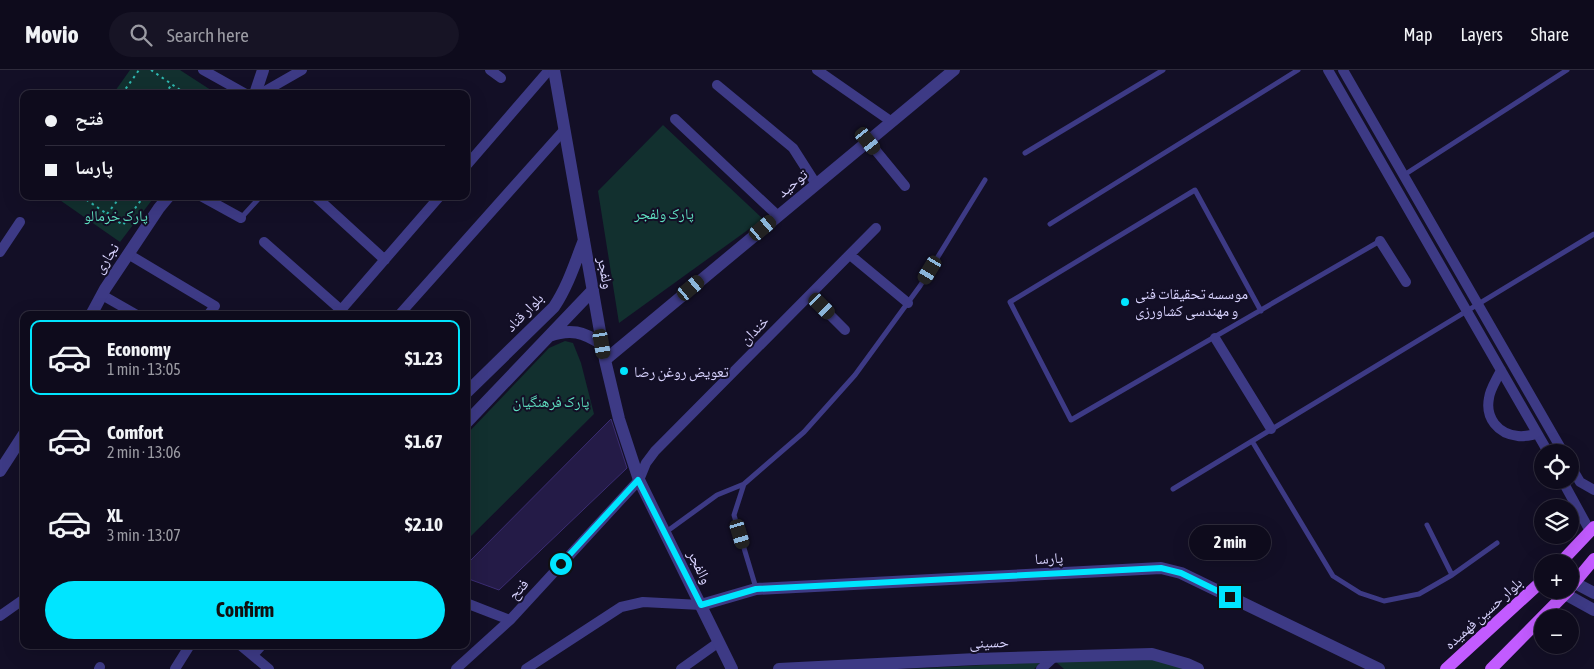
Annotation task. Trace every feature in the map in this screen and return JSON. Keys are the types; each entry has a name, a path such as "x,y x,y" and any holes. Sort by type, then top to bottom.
{"main road":[{"path":"1569,554 1592,529"},
{"path":"1579,578 1594,560"},
{"name":"بلوار حسین فهمیده","path":"1446,669 1534,588"},
{"path":"1491,669 1500,663 1561,599"}],"street":[{"path":"203,70 239,90"},
{"path":"256,90 263,70"},
{"path":"267,90 302,70"},
{"path":"490,70 501,78"},
{"path":"470,161 549,70"},
{"name":"ولفجر","path":"554,70 605,360 619,419 638,480"},
{"path":"818,70 892,122"},
{"name":"توحید","path":"605,360 954,70"},
{"path":"1328,70 1543,444"},
{"path":"1343,70 1558,444"},
{"path":"717,85 793,148 816,184"},
{"path":"675,119 778,216"},
{"path":"403,311 564,129"},
{"path":"868,141 905,186"},
{"name":"نجاری","path":"94,311 128,254 166,200"},
{"path":"208,200 241,218"},
{"path":"319,200 385,260"},
{"path":"264,242 341,310 437,200"},
{"path":"0,252 20,222"},
{"name":"خندان","path":"638,480 655,451 876,228"},
{"name":"بلوار قناد","path":"470,389 554,307 569,281 584,240"},
{"path":"1380,241 1406,282"},
{"path":"128,254 215,306 211,311"},
{"path":"850,255 908,303"},
{"path":"470,419 593,290"},
{"path":"102,295 130,311"},
{"path":"810,295 845,330"},
{"path":"549,336 560,332 572,332 591,337 602,344"},
{"path":"1214,338 1271,429"},
{"path":"1501,370 1489,397 1488,412 1495,426 1504,432 1517,436 1537,434"},
{"path":"0,471 20,440"},
{"name":"والفجر","path":"638,480 732,669"},
{"name":"فتح","path":"456,669 510,620 638,480"},
{"path":"1579,480 1594,490"},
{"path":"1568,489 1592,529"},
{"name":"پارسا","path":"701,605 756,589 1161,568 1181,573 1379,669"},
{"path":"1579,590 1594,593"},
{"path":"1579,597 1594,610"},
{"path":"0,616 20,602"},
{"path":"526,669 622,606 643,602 701,605"},
{"path":"470,605 510,620"},
{"path":"681,669 719,642"},
{"path":"175,669 188,649"},
{"path":"245,649 269,669"},
{"path":"253,655 258,649"},
{"name":"حسینی","path":"779,669 1055,656 1152,654 1188,664 1198,669"},
{"path":"1041,669 1055,656"}],"lane":[{"path":"1025,153 1164,70"},
{"path":"1050,224 1298,70"},
{"path":"1403,175 1567,70"},
{"path":"665,533 717,495 744,484 804,432 854,375 908,303 985,180"},
{"path":"1261,311 1195,190 1010,302 1071,420 1261,311 1380,241"},
{"path":"241,218 257,200"},
{"path":"1173,489 1594,234"},
{"path":"1252,441 1333,576 1360,593 1384,601 1419,594 1452,575 1497,544"},
{"path":"744,484 734,515 756,589"},
{"path":"1427,525 1452,575"}],"path":[{"path":"125,90 139,70"},
{"path":"151,70 180,90"},
{"path":"168,90 172,84"},
{"path":"86,200 123,224 141,200"},
{"path":"107,214 118,200"}],"green space":[{"path":"130,70 180,70 211,90 116,90"},
{"name":"پارک ولفجر","path":"663,125 763,219 619,323 598,191"},
{"name":"پارک خرمالو","path":"60,200 152,200 120,242"},
{"name":"پارک فرهنگیان","path":"565,341 573,343 581,363 594,414 470,537 470,431 549,348"},
{"path":"1150,657 1190,669 1064,669 1056,662"},
{"path":"1041,662 1034,669 907,669"}],"building":[{"path":"611,419 627,468 499,590 470,579 470,561"}],"place":[{"name":"موسسه تحقیقات فنی و مهندسی کشاورزی","path":"1125,302"},
{"name":"تعویض روغن رضا","path":"624,371"}],"route":[{"path":"561,564 638,480 701,605 756,589 1161,568 1181,573 1230,597"}]}
